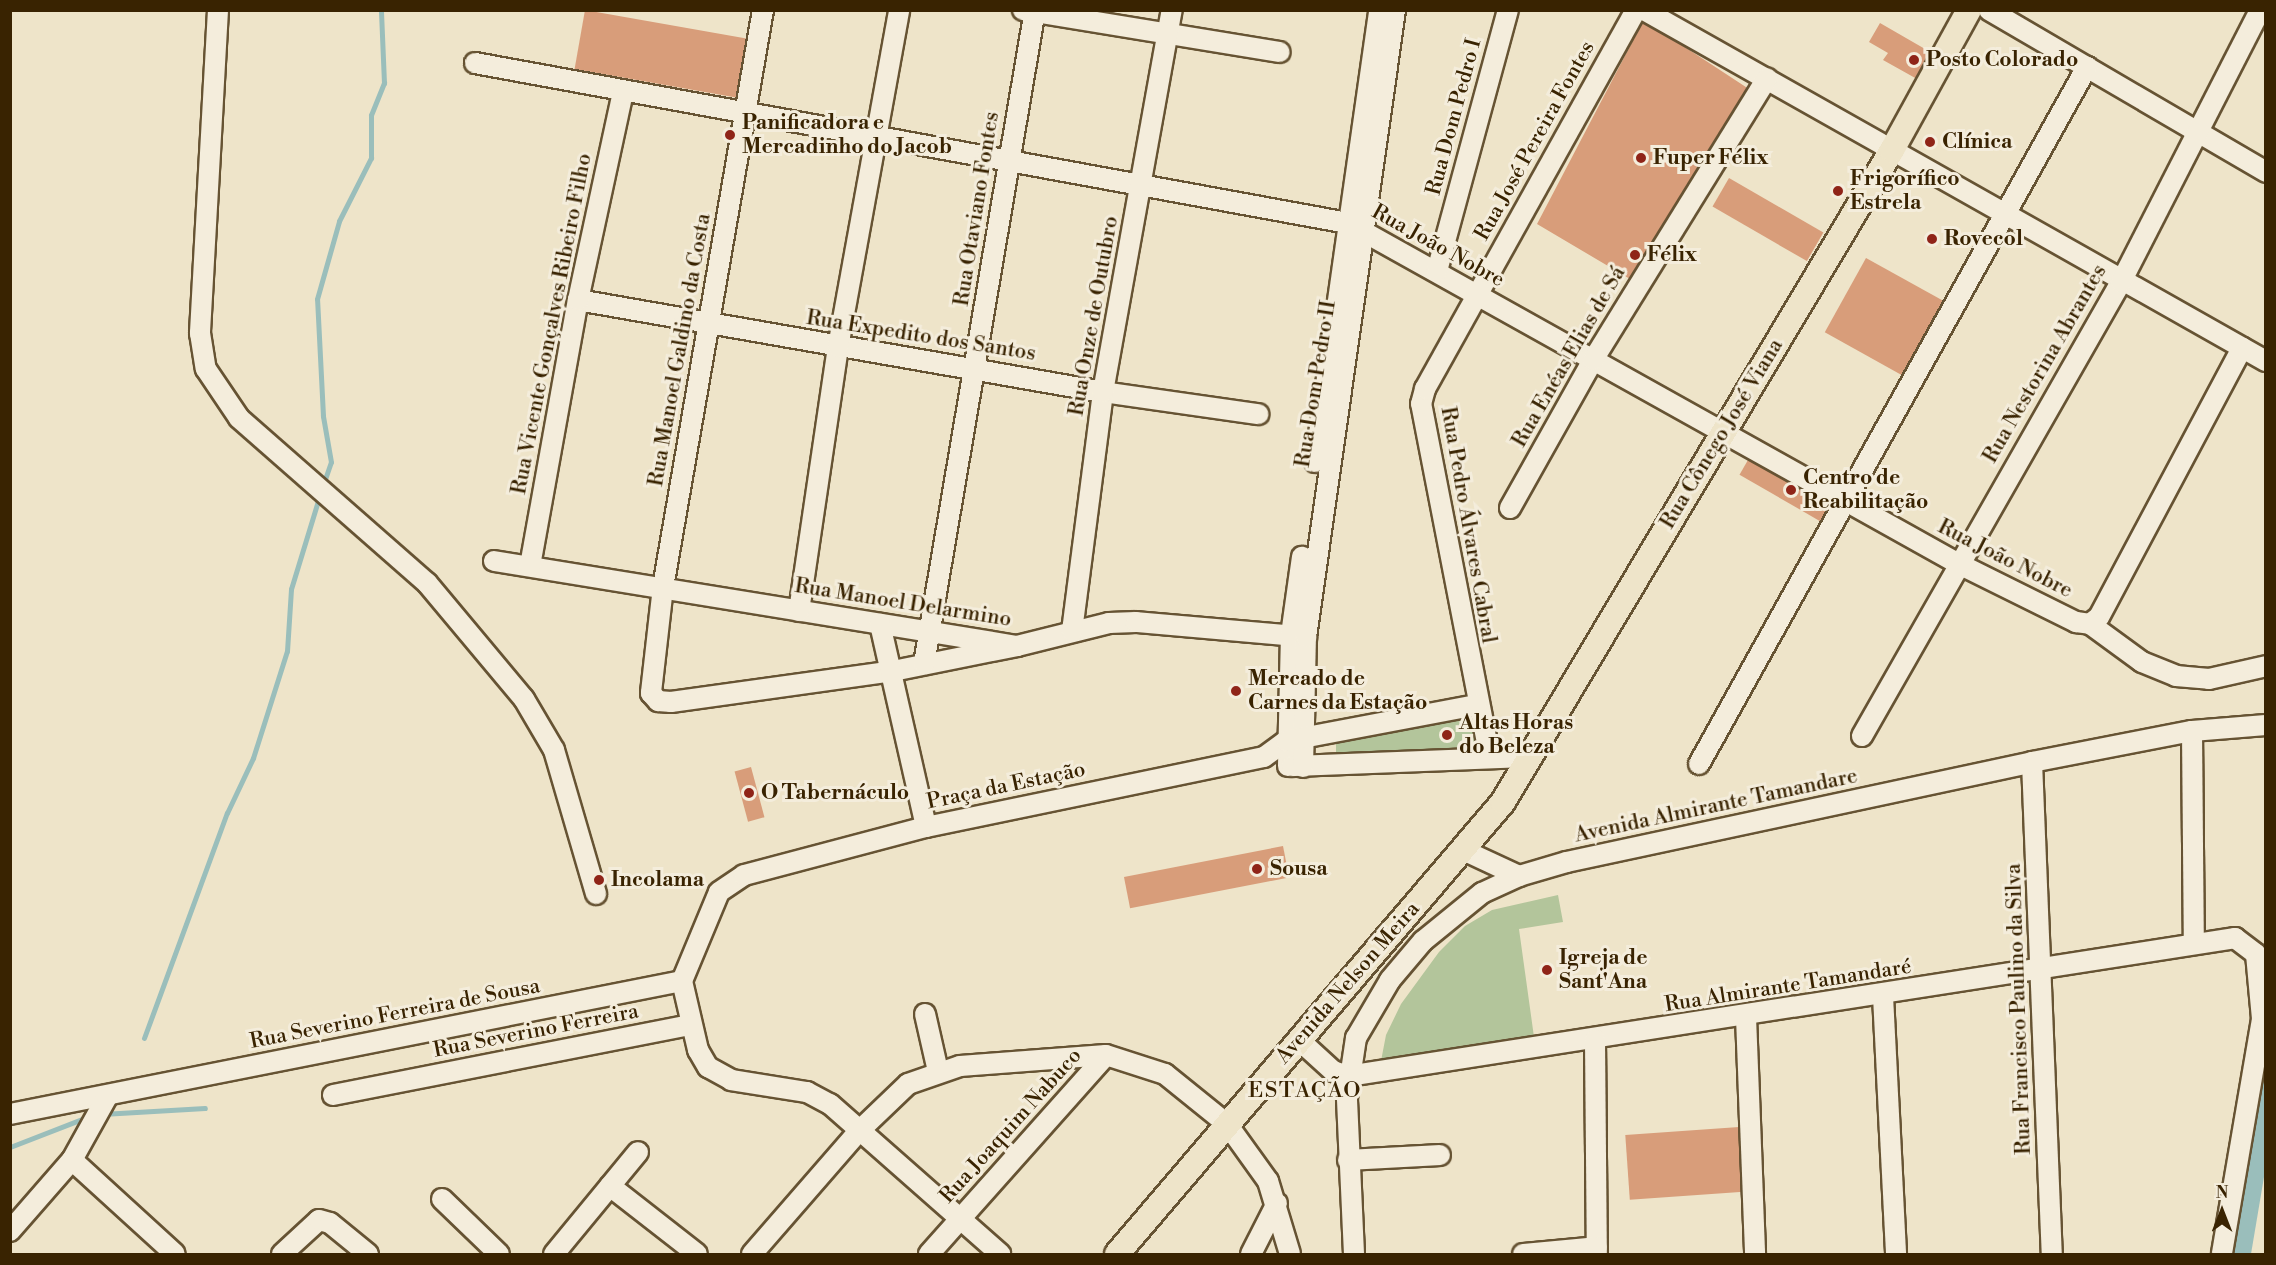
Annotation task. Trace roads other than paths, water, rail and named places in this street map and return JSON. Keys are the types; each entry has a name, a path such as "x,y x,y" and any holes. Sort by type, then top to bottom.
{"main road":[{"name":"Rua Cônego José Viana","path":"1463,850 1503,802 1892,150 1969,10"},
{"name":"Avenida Nelson Meira","path":"1117,1254 1463,850"}],"street":[{"path":"218,10 200,333 206,369 239,418 427,583 524,699 554,750 596,894"},
{"name":"Rua Manoel Galdino da Costa","path":"763,10 747,116 708,324 663,587 651,683 654,697 671,702 893,671"},
{"path":"799,611 838,347 899,10"},
{"name":"Rua Onze de Outubro","path":"1072,632 1104,392 1172,10"},
{"name":"Rua Dom Pedro II","path":"1295,766 1299,636 1356,227 1379,10"},
{"name":"Rua Dom Pedro II","path":"1356,227 1395,10"},
{"name":"Rua Dom Pedro I","path":"1437,271 1508,10"},
{"name":"Rua José Pereira Fontes","path":"1476,295 1636,10"},
{"path":"1644,10 1767,78 2121,282 2265,361"},
{"path":"1989,10 2265,172"},
{"name":"Rua Nestorina Abrantes","path":"1862,736 1957,563 2121,282 2199,134 2260,10"},
{"path":"1031,11 1280,52"},
{"name":"Rua Otaviano Fontes","path":"924,664 976,368 1031,11"},
{"name":"Rua João Nobre","path":"475,63 747,116 1141,185 1356,227 1957,563 2076,622 2090,624 2142,662 2176,676 2209,679 2265,666"},
{"path":"1699,764 2007,215 2087,67"},
{"name":"Rua Enéas Elias de Sá","path":"1510,508 1593,360 1767,78"},
{"name":"Rua Vicente Gonçalves Ribeiro Filho","path":"530,566 578,300 623,92"},
{"name":"Rua Pedro Álvares Cabral","path":"1476,295 1421,404 1477,705 1491,758"},
{"name":"Rua Expedito dos Santos","path":"578,300 1104,392 1257,414"},
{"path":"2090,624 2099,617 2242,348"},
{"name":"Rua Manoel Delarmino","path":"494,561 1017,646 1072,632 1136,622 1299,636"},
{"path":"880,624 893,671 926,827"},
{"path":"893,671 1017,646"},
{"path":"1294,740 1477,705"},
{"name":"Avenida Almirante Tamandare","path":"1354,1254 1348,1160 1348,1076 1362,1026 1423,941 1482,893 1518,876 2032,762 2192,731 2265,725"},
{"path":"2192,731 2194,942"},
{"name":"Praça da Estação","path":"682,981 692,949 727,882 926,827 1264,757 1294,740"},
{"path":"1264,757 1295,766 1529,757"},
{"name":"Rua Francisco Paulino da Silva","path":"2032,762 2043,969 2052,1254"},
{"path":"1463,850 1518,876"},
{"name":"Rua Almirante Tamandaré","path":"1348,1076 1883,996 2194,942 2235,938 2256,954 2262,993 2258,1050 2222,1254"},
{"path":"682,981 702,1059 717,1075 795,1089 830,1104 1000,1254"},
{"name":"Rua Severino Ferreira de Sousa","path":"10,1114 682,981"},
{"path":"1883,996 1896,1254"},
{"path":"925,1014 938,1071"},
{"path":"1746,1017 1755,1254"},
{"name":"Rua Severino Ferreira","path":"333,1095 692,1025"},
{"path":"1298,1040 1333,1071 1348,1076"},
{"path":"1523,1254 1597,1251 1595,1040"},
{"path":"752,1254 895,1093 938,1071 1107,1055"},
{"name":"Rua Joaquim Nabuco","path":"929,1254 1107,1055 1165,1074 1227,1124 1257,1160 1277,1203 1290,1254"},
{"path":"10,1231 72,1161 108,1095"},
{"path":"554,1254 638,1152"},
{"path":"1348,1160 1440,1155"},
{"path":"72,1161 175,1254"},
{"path":"610,1186 697,1254"},
{"path":"442,1199 499,1254"},
{"path":"1251,1254 1277,1203"},
{"path":"282,1254 319,1220 330,1223 368,1254"}],"water":[{"path":"2265,1031 2265,1171 2251,1254 2227,1254"}],"waterway":[{"path":"323,485 331,462 323,416 317,299 339,221 371,158 371,115 384,83 381,10"},
{"path":"144,1038 227,813 253,758 287,651 291,589 320,494"},
{"path":"102,1114 205,1108"},
{"path":"10,1147 90,1116"}],"place":[{"name":"Posto Colorado","path":"1914,60"},
{"name":"Panificadora e Mercadinho do Jacob","path":"730,135"},
{"name":"Clínica","path":"1930,142"},
{"name":"Fuper Félix","path":"1641,158"},
{"name":"Frigorífico Estrela","path":"1838,191"},
{"name":"Rovecol","path":"1932,239"},
{"name":"Félix","path":"1635,255"},
{"name":"Centro de Reabilitação","path":"1791,490"},
{"name":"Mercado de Carnes da Estação","path":"1236,691"},
{"name":"Altas Horas do Beleza","path":"1447,735"},
{"name":"O Tabernáculo","path":"749,793"},
{"name":"Sousa","path":"1257,869"},
{"name":"Incolama","path":"599,880"},
{"name":"Igreja de Sant'Ana","path":"1547,970"}],"district":[{"name":"ESTAÇÃO","path":"1305,1091"}]}
